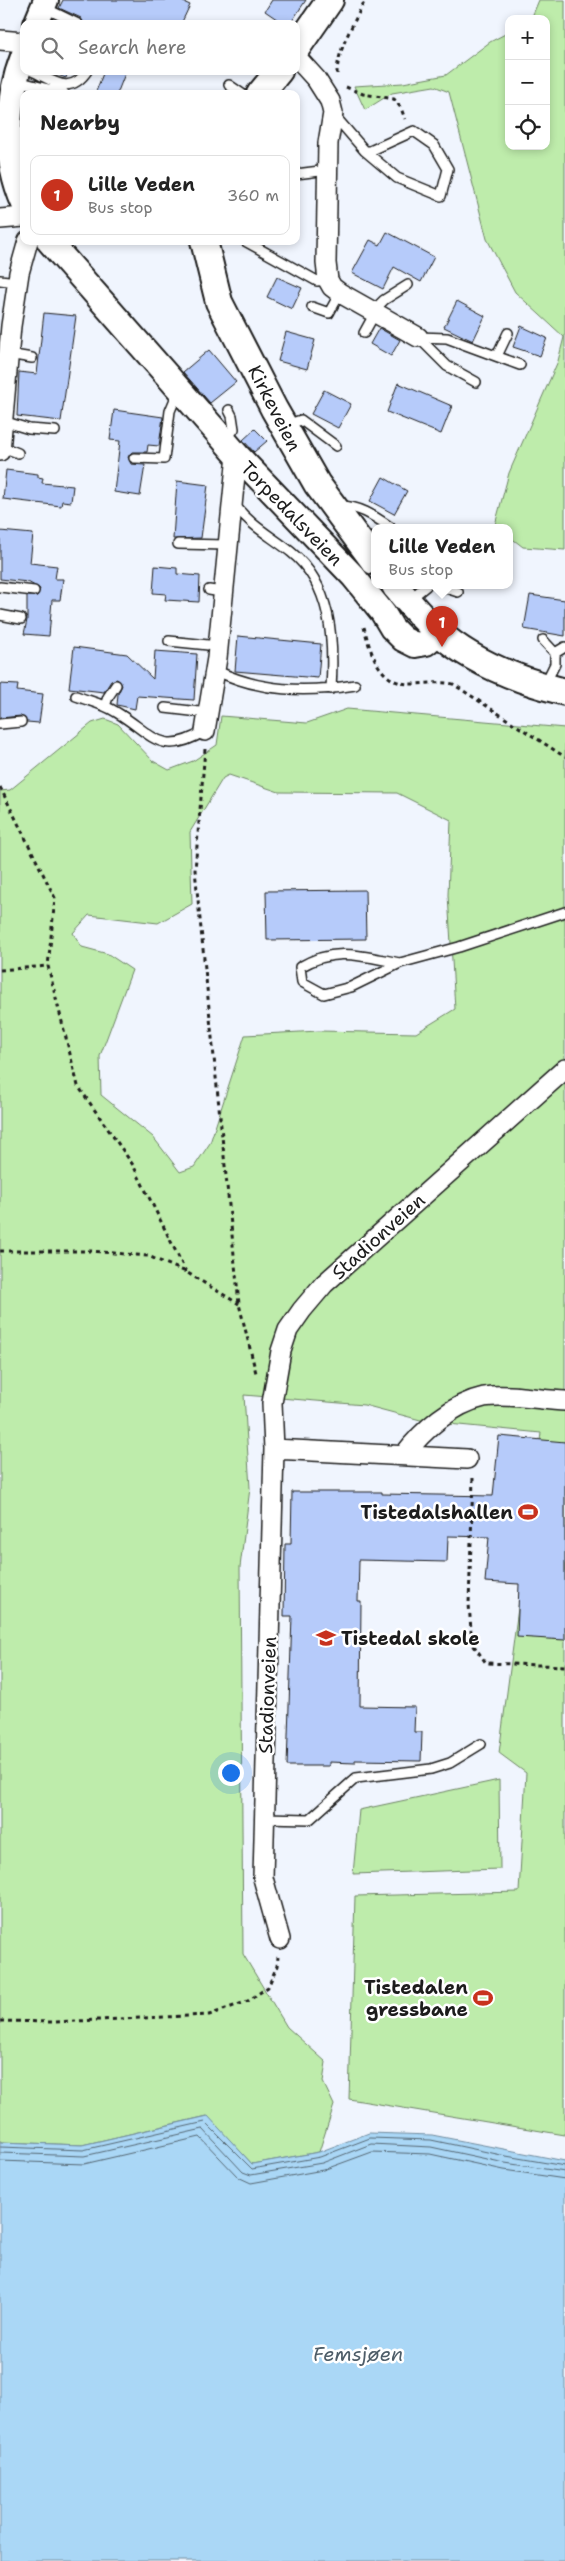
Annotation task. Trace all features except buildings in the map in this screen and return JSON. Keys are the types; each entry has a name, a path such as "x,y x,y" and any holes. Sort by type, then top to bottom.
{"main road":[{"path":"300,44 328,1"},
{"path":"263,90 276,75"},
{"name":"Kirkeveien","path":"205,245 219,302 283,426 300,457 371,557"},
{"path":"410,591 438,633 486,662 555,690"}],"street":[{"path":"0,40 20,42"},
{"path":"300,62 316,79 330,101 333,114 328,170 326,263 334,287 418,337"},
{"path":"20,189 11,154 8,122 21,75"},
{"path":"0,219 20,217"},
{"path":"4,446 2,354 9,281 26,245"},
{"name":"Torpedalsveien","path":"53,245 231,448 353,576 383,613 392,628 403,639 416,645 426,643 438,633"},
{"name":"Torpedalsveien","path":"207,722 218,646 216,591 227,545 232,501 231,448"},
{"name":"Stadionveien","path":"280,1939 263,1878 274,1448 272,1403 280,1351 288,1330 324,1284 565,1069"},
{"path":"404,1454 428,1426 483,1397 565,1401"},
{"path":"274,1448 467,1459"}],"lane":[{"path":"41,10 67,20"},
{"path":"35,75 61,90"},
{"path":"42,75 71,86 79,83 84,75"},
{"path":"229,86 236,90"},
{"path":"333,114 365,151 397,178 440,196 448,169 434,145 414,131 370,152 365,151"},
{"path":"300,174 328,170"},
{"path":"252,245 317,281 334,287 329,313 312,307"},
{"path":"364,333 374,312 384,300 408,285"},
{"path":"497,356 508,333"},
{"path":"418,337 447,338 520,365"},
{"path":"418,337 447,366 476,382"},
{"path":"2,354 32,358"},
{"path":"134,458 164,459 170,411 179,389"},
{"path":"229,410 234,429 231,448"},
{"path":"283,426 301,420 336,446"},
{"path":"3,421 29,429 55,431"},
{"path":"232,501 248,521 292,553 309,570 323,598 329,623 333,656 331,689"},
{"path":"334,507 349,506 369,513 386,524"},
{"path":"178,544 227,545"},
{"path":"0,587 34,591"},
{"path":"449,589 458,592"},
{"path":"0,615 21,619"},
{"path":"544,640 555,653 555,690"},
{"path":"169,641 218,646"},
{"path":"555,653 565,647"},
{"path":"215,670 237,681 271,688 307,692 355,685"},
{"path":"105,706 108,697 116,685"},
{"path":"76,696 105,706 162,743 183,742 207,722"},
{"path":"164,708 207,722"},
{"path":"0,724 21,722"},
{"path":"400,963 347,952 316,957 300,967 302,982 324,994 351,987 400,963 459,947 565,912"},
{"path":"264,1818 310,1819 356,1778 431,1769 450,1763 481,1744"}],"path":[{"path":"365,0 343,48 337,65 337,74 353,92 394,99 401,108 410,133"},
{"path":"363,619 371,656 392,679 408,684 437,681 453,684 565,758"},
{"path":"0,1250 91,1251 148,1256 186,1272 239,1304 195,870 205,771 207,722"},
{"path":"0,787 55,898 48,966 78,1086 134,1165 186,1272"},
{"path":"0,970 48,966"},
{"path":"467,1459 474,1482 469,1604 472,1643 486,1663 565,1666"},
{"path":"0,2021 54,2022 209,2015 248,2001 268,1986 277,1966 280,1939"}],"green space":[{"path":"539,0 565,0 565,550 523,547 513,539 513,524 495,524 509,473 558,361 564,337 515,292 487,239 449,92 434,86 392,93 365,110 354,86 403,83 446,75 490,42 505,34 505,150 550,150 550,15 533,15"},
{"path":"347,709 565,728 565,2135 349,2099 355,1896 519,1892 526,1773 499,1753 541,1433 428,1422 364,1405 244,1395 250,1488 240,1567 243,1954 287,2027 326,2062 323,2082 334,2105 319,2152 252,2164 207,2116 82,2145 0,2142 0,791 10,790 92,723 105,719 118,724 153,761 169,770 193,761 217,745 221,716 307,723","holes":["229,775 279,792 397,793 451,820 448,895 455,1009 416,1033 319,1031 245,1035 210,1143 194,1167 180,1172 153,1137 101,1095 100,1056 132,970 108,954 82,947 73,933 89,915 158,923 192,904 190,832 223,778"]},
{"path":"499,1780 500,1869 353,1874 359,1810"}],"water":[{"name":"Femsjøen","path":"208,2116 252,2164 319,2152 369,2133 432,2135 565,2161 565,2561 0,2561 0,2142 82,2145"}],"place":[{"name":"Lille Veden","path":"442,647"},
{"name":"Tistedalshallen","path":"528,1512"},
{"name":"Tistedal skole","path":"326,1638"},
{"name":"Tistedalen gressbane","path":"483,1998"}]}
